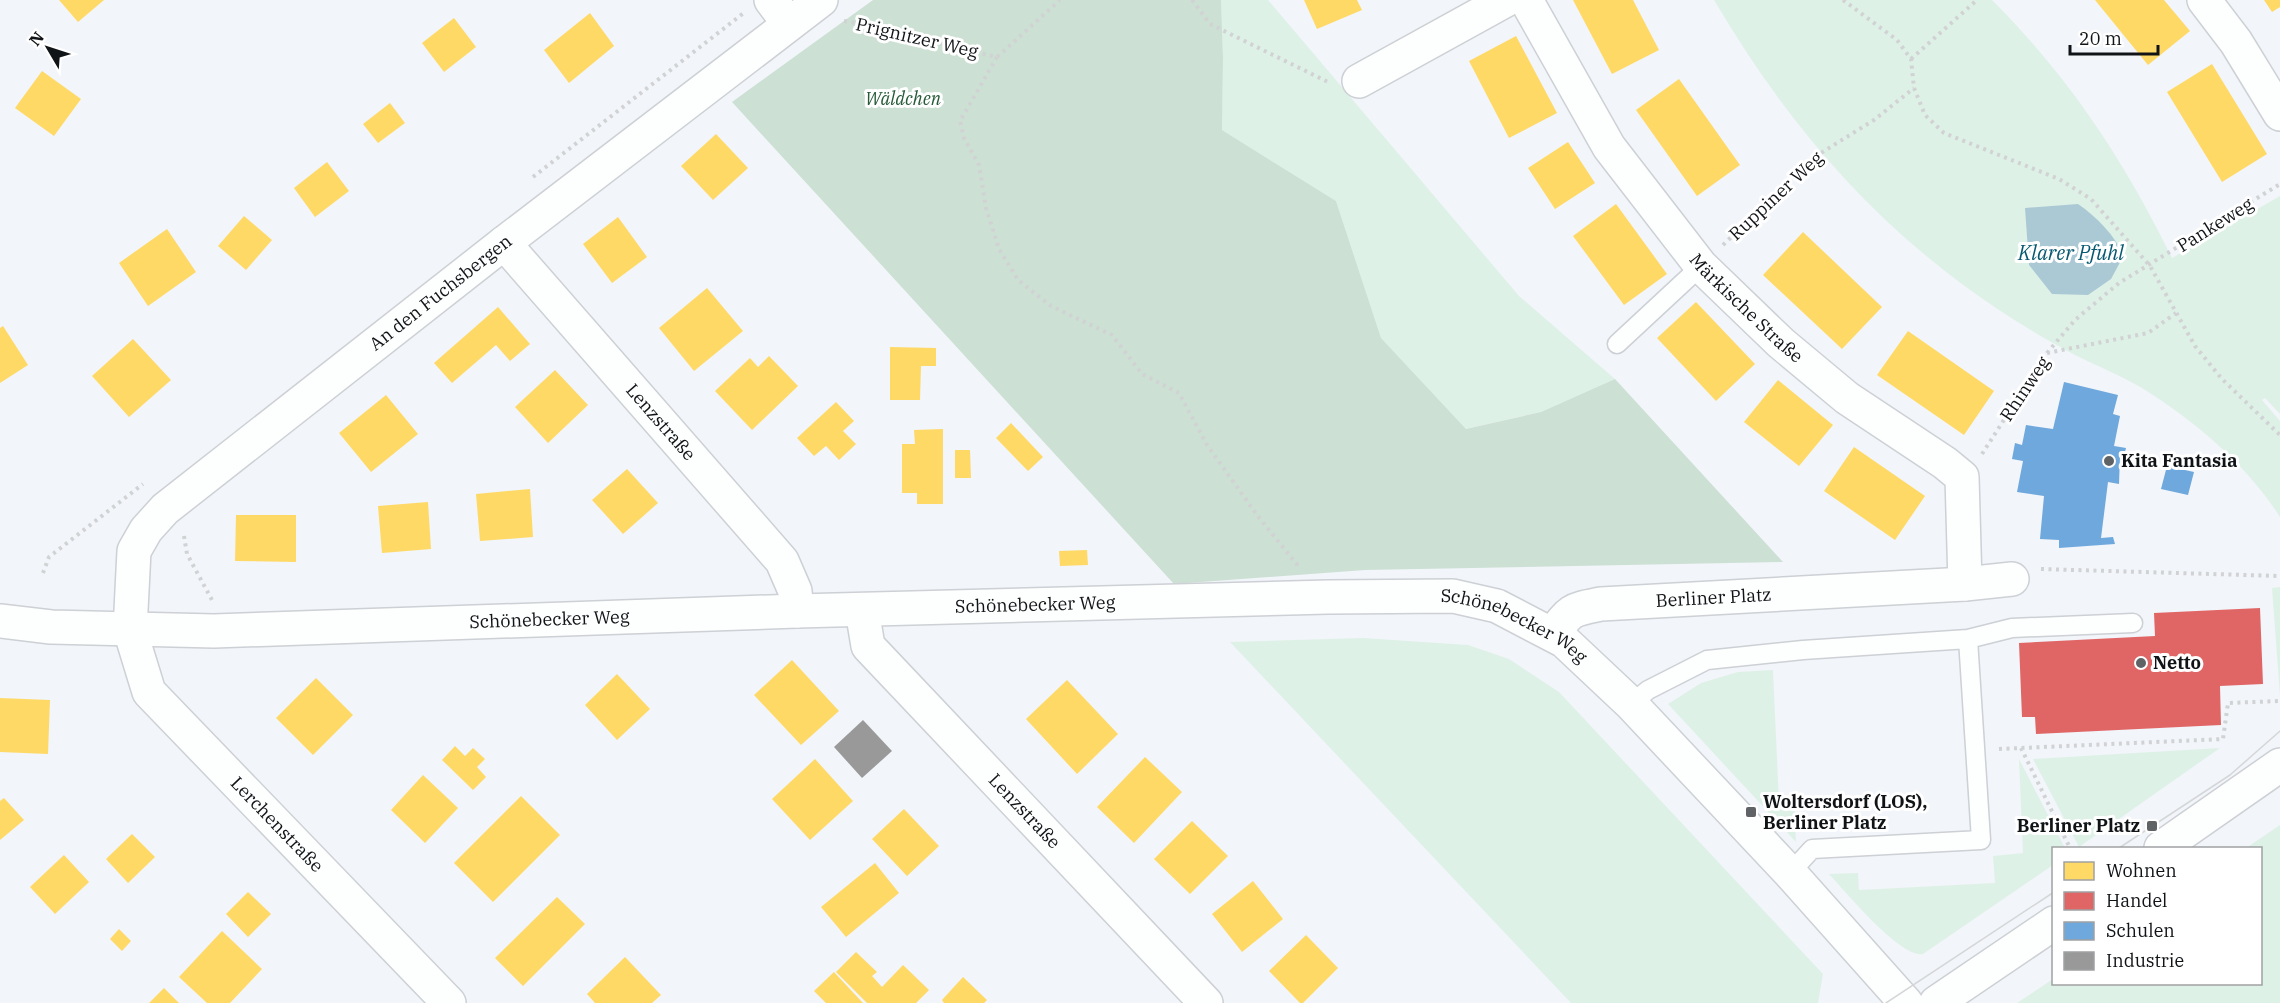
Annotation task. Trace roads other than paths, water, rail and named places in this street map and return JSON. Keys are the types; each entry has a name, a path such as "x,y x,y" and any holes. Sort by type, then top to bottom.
{"street":[{"name":"An den Fuchsbergen","path":"130,630 134,550 146,530 165,509 504,243 780,12 822,0"},
{"path":"1359,81 1506,0"},
{"name":"Märkische Straße","path":"1526,0 1609,147 1701,266 1781,343 1847,398 1945,463 1962,477 1965,584"},
{"path":"2204,0 2236,42 2280,114"},
{"name":"Lenzstraße","path":"504,243 782,561 795,591 797,611"},
{"name":"Berliner Platz","path":"1554,634 1568,614 1576,609 1601,604 1965,584 2012,579"},
{"name":"Schönebecker Weg","path":"0,621 51,627 214,631 797,611 1328,597 1453,596 1497,606 1564,641 1631,704 1790,873 1906,1003"},
{"name":"Lenzstraße","path":"862,610 868,646 1206,1003"},
{"name":"Lerchenstraße","path":"130,630 149,692 449,1003"},
{"path":"2164,847 2280,765"},
{"path":"1936,1003 2052,924"}],"lane":[{"path":"1617,344 1701,266"},
{"path":"1631,704 1648,690 1707,660 1838,647 1968,639 2012,628 2133,623"},
{"path":"1790,873 1812,849 1980,840 1968,639"}],"water":[{"name":"Klarer Pfuhl","path":"2078,204 2104,227 2124,255 2111,279 2088,295 2052,294 2029,265 2025,208"}],"tram line":[{"path":"2121,847 2230,775 2280,731"},
{"path":"1886,1003 2052,893"}],"place":[{"name":"Kita Fantasia","path":"2109,461"},
{"name":"Netto","path":"2141,663"},
{"name":"Woltersdorf (LOS), Berliner Platz","path":"1751,812"},
{"name":"Berliner Platz","path":"2152,826"}],"park label":[{"name":"Wäldchen","path":"903,99"}]}
